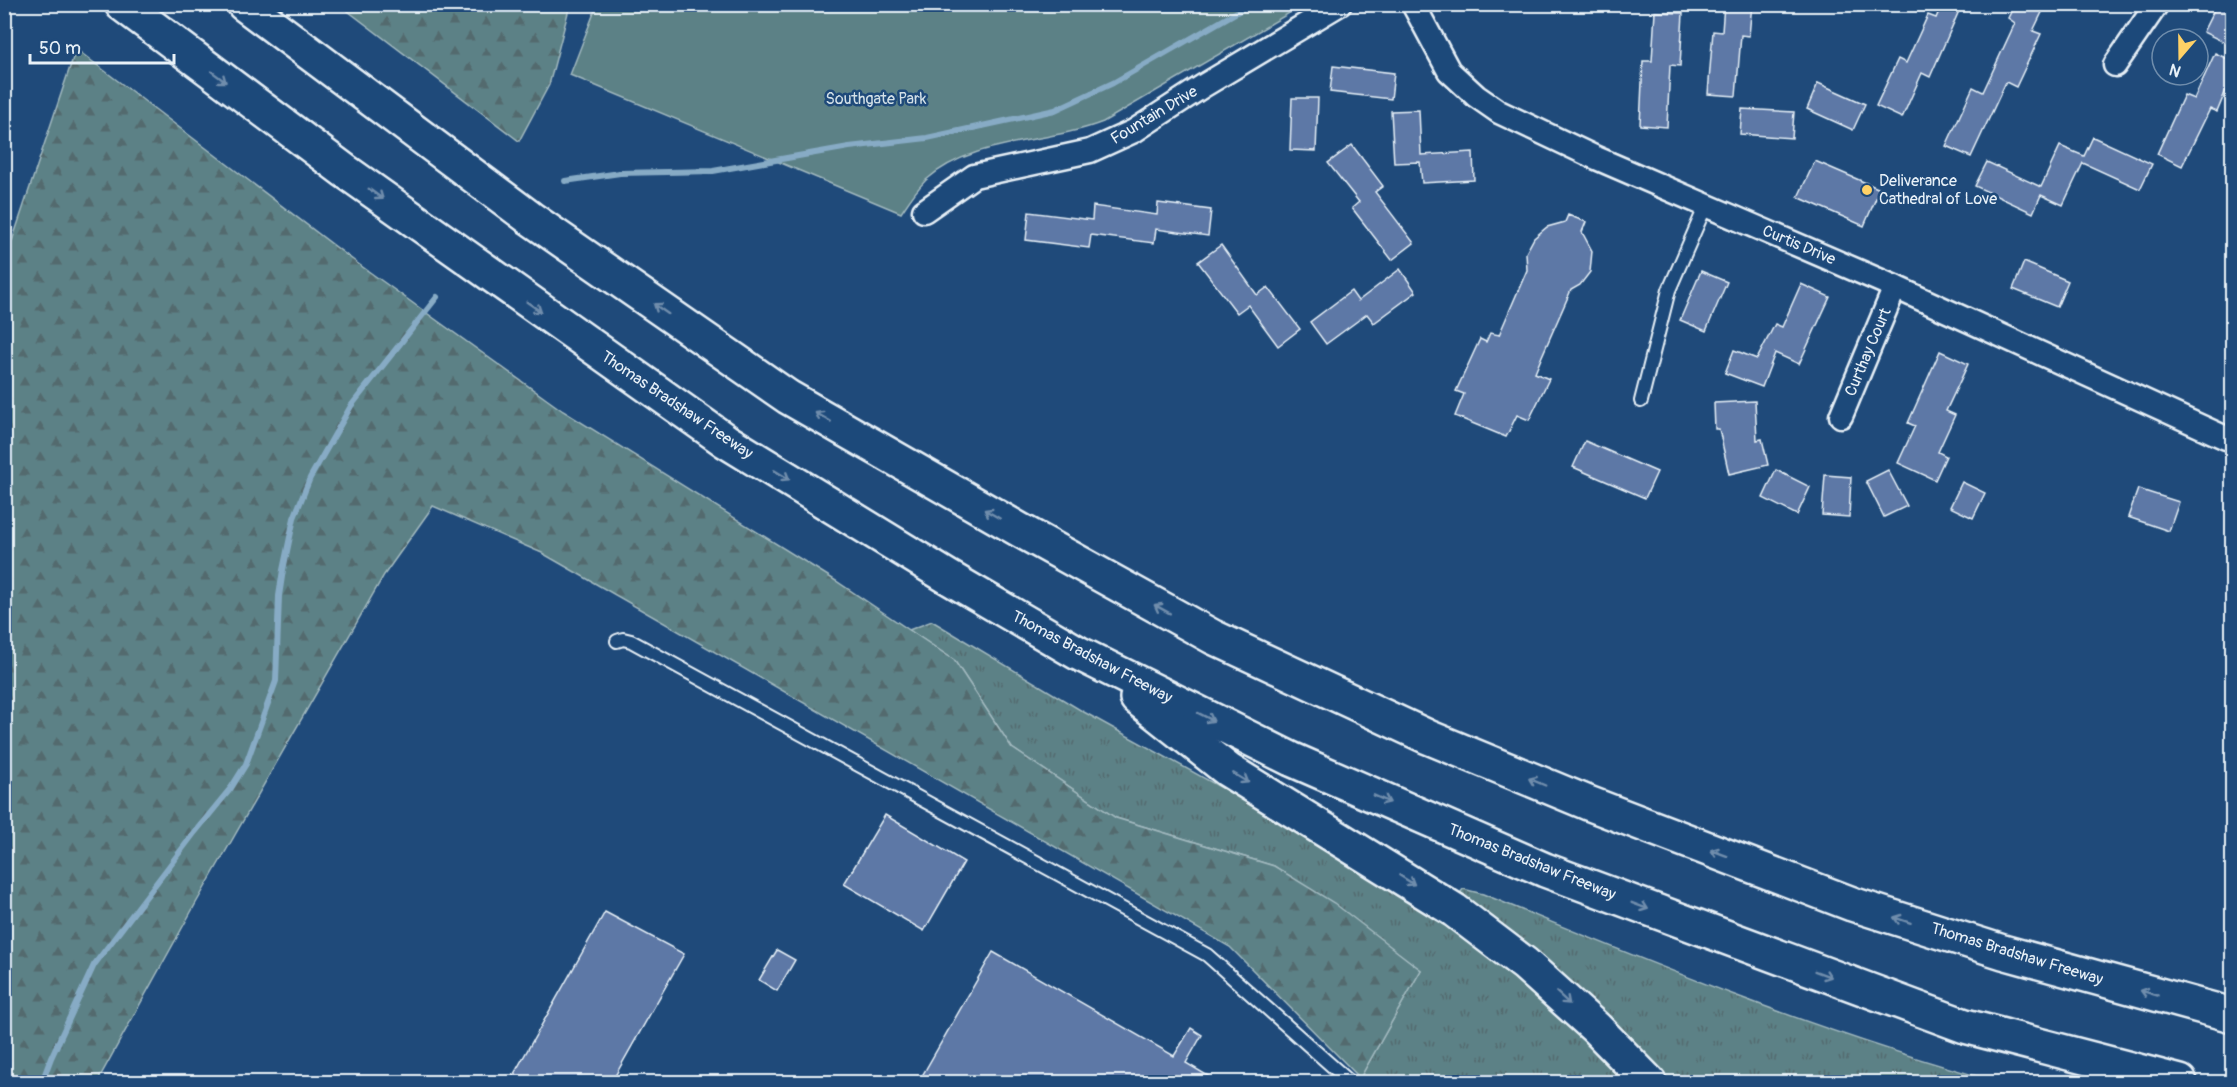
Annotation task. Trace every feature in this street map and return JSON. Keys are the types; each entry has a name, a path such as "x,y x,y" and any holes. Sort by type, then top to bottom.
{"highway":[{"name":"Thomas Bradshaw Freeway","path":"122,4 364,185 726,441 1078,653 1291,759 1545,870 1965,1026 2180,1083"},
{"name":"Thomas Bradshaw Freeway","path":"244,4 530,218 788,397 1018,529 1213,637 1428,737 1588,803 1852,904 2003,952 2223,1012"},
{"path":"1078,653 1228,770 1463,917 1525,964 1596,1028 1649,1083"}],"street":[{"name":"Fountain Drive","path":"924,211 974,176 1090,151 1134,131 1203,86 1340,4"},
{"name":"Curtis Drive","path":"1413,4 1449,71 1476,96 1499,112 1594,157 1895,287 2226,438"},
{"path":"2115,65 2157,4"},
{"name":"Curthay Court","path":"1841,416 1895,287"}],"lane":[{"path":"1641,401 1669,290 1706,205"},
{"path":"617,641 624,639 631,641 1207,955 1350,1083"}],"green space":[{"name":"Southgate Park","path":"597,4 1303,5 1103,122 988,149 945,166 922,184 901,213 570,75"},
{"path":"340,5 570,5 549,85 519,141"},
{"path":"76,49 357,263 563,411 836,581 954,660 1012,748 1116,818 1274,866 1334,903 1421,970 1360,1078 1230,947 542,553 433,506 384,575 196,903 97,1082 5,1082 5,262"},
{"path":"932,621 1082,711 1320,842 1445,920 1547,1000 1632,1082 1364,1082 1360,1078 1421,970 1274,866 1116,818 1012,748 954,660 909,630"},
{"path":"1463,889 1483,894 1674,972 1802,1020 1998,1082 1665,1082 1618,1032 1458,896"}],"building":[{"path":"1724,4 1752,4 1749,36 1741,35 1736,96 1708,94 1713,31 1722,32"},
{"path":"1942,4 1962,4 1930,77 1922,73 1902,118 1876,106 1898,59 1906,63 1928,15 1936,18"},
{"path":"2015,4 2046,4 2033,31 2041,34 2016,87 2006,82 1971,157 1946,146 1973,87 1983,92 2015,23 2008,18"},
{"path":"2217,4 2232,4 2232,35 2228,44 2210,35 2210,27 2206,27"},
{"path":"1655,12 1683,13 1680,66 1670,65 1667,127 1640,125 1643,61 1652,61"},
{"path":"2215,53 2232,61 2232,76 2217,112 2210,109 2182,166 2157,154 2184,95 2194,99 2199,87 2210,87 2210,64"},
{"path":"1333,66 1394,73 1391,99 1330,92"},
{"path":"1818,83 1865,104 1853,130 1807,109"},
{"path":"1292,98 1318,98 1316,151 1290,150"},
{"path":"1742,109 1794,112 1792,138 1740,134"},
{"path":"1419,110 1421,155 1473,152 1474,180 1422,183 1420,162 1394,163 1391,111"},
{"path":"2093,137 2152,164 2140,189 2083,163 2063,205 2041,195 2033,213 1975,186 1987,162 2041,187 2060,146 2084,156"},
{"path":"1352,145 1383,186 1375,192 1414,243 1392,260 1352,208 1359,202 1328,163"},
{"path":"1815,161 1880,189 1864,226 1798,197"},
{"path":"1158,203 1211,210 1208,236 1156,229 1154,243 1091,235 1089,248 1026,240 1029,212 1092,220 1093,206 1157,215"},
{"path":"1568,215 1586,222 1582,232 1592,251 1590,272 1580,285 1571,290 1542,356 1535,373 1549,379 1529,420 1517,415 1506,437 1455,416 1464,394 1456,391 1480,339 1486,342 1490,333 1499,335 1527,270 1526,253 1534,238 1547,227 1565,222"},
{"path":"1221,245 1257,295 1268,287 1300,329 1278,346 1248,305 1237,313 1198,262"},
{"path":"2024,262 2068,281 2057,307 2013,289"},
{"path":"1400,269 1416,292 1374,323 1367,314 1326,344 1310,322 1351,291 1358,301"},
{"path":"1701,271 1727,282 1706,331 1680,320"},
{"path":"1801,284 1830,297 1799,364 1775,353 1762,387 1725,373 1734,350 1757,359 1775,324 1782,327"},
{"path":"1940,351 1968,364 1946,411 1955,415 1938,452 1946,456 1935,480 1898,463 1915,426 1908,423"},
{"path":"1755,401 1757,440 1762,439 1768,465 1729,474 1719,429 1715,429 1714,403"},
{"path":"1585,441 1657,472 1645,498 1573,467"},
{"path":"1776,470 1810,487 1797,515 1763,498"},
{"path":"1888,470 1907,506 1884,517 1866,481"},
{"path":"1825,475 1851,477 1849,517 1822,515"},
{"path":"1962,482 1985,493 1973,518 1950,507"},
{"path":"2138,489 2179,502 2169,531 2128,517"},
{"path":"885,815 964,862 924,931 844,884"},
{"path":"605,912 684,954 611,1083 509,1083"},
{"path":"777,950 795,960 777,991 759,980"},
{"path":"993,952 1174,1056 1191,1028 1202,1035 1186,1063 1220,1083 918,1083"}],"waterway":[{"path":"565,181 620,173 713,171 849,147 927,138 1055,110 1113,83 1251,4"},
{"path":"42,1082 94,965 231,788 246,764 276,681 279,596 283,570 294,518 310,478 351,406 437,297"}],"place":[{"name":"Deliverance Cathedral of Love","path":"1867,190"}]}
